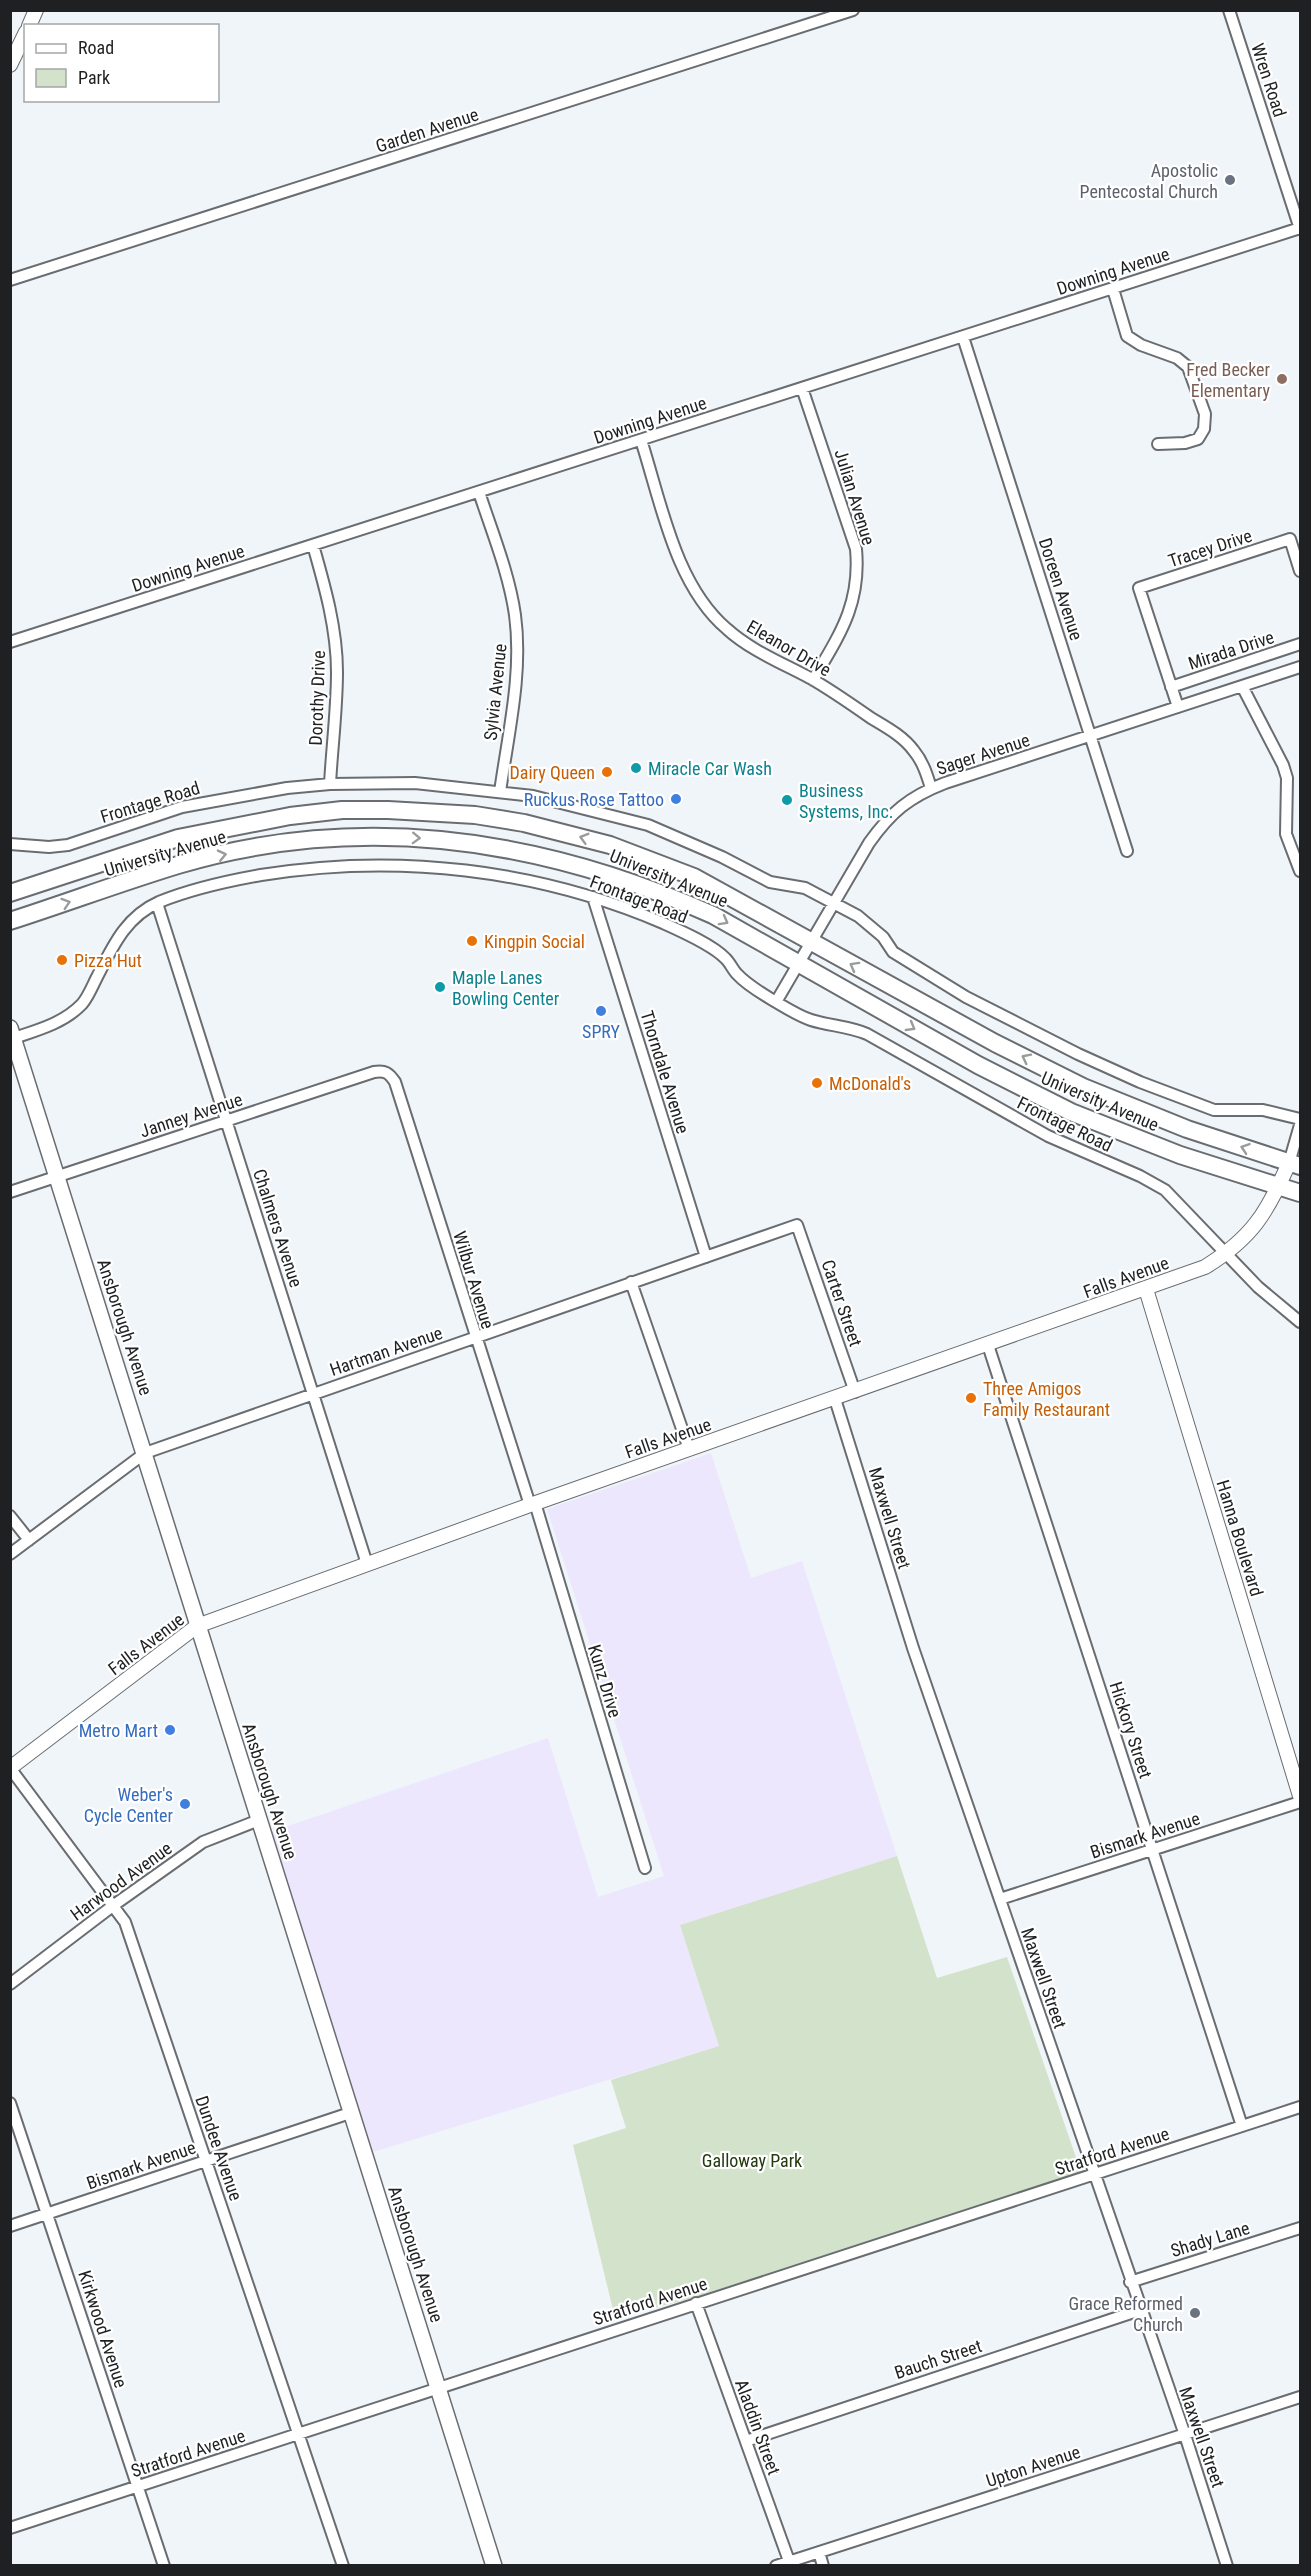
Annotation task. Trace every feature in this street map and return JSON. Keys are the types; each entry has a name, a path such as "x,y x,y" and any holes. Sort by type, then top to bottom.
{"main road":[{"name":"University Avenue","path":"10,893 178,838 290,816 342,810 430,812 524,823 567,833 645,857 721,890 809,942 995,1043 1083,1087 1186,1129 1295,1164"},
{"name":"University Avenue","path":"10,921 178,865 253,848 333,839 448,839 527,852 602,871 675,897 713,915 798,962 978,1065 1071,1112 1180,1155 1300,1193"},
{"name":"Ansborough Avenue","path":"12,1033 350,2114 494,2565"}],"street":[{"path":"30,24 36,10"},
{"name":"Garden Avenue","path":"10,280 853,10"},
{"name":"Wren Road","path":"1228,10 1300,228"},
{"path":"10,65 19,37"},
{"name":"Downing Avenue","path":"10,642 1300,228"},
{"path":"1113,289 1127,336 1141,345 1177,358 1188,367 1205,414 1204,429 1198,439 1185,443 1158,444"},
{"name":"Doreen Avenue","path":"963,337 1126,851"},
{"name":"Julian Avenue","path":"802,388 856,549 858,574 855,597 839,636 813,680"},
{"name":"Eleanor Drive","path":"641,440 678,558 699,597 727,630 747,644 813,680 906,742 921,761 931,789"},
{"name":"Sylvia Avenue","path":"479,492 511,592 517,637 516,683 500,792"},
{"name":"Tracey Drive","path":"1172,687 1140,588 1290,539 1300,572"},
{"name":"Dorothy Drive","path":"313,545 328,597 336,646 337,689 330,784"},
{"name":"Mirada Drive","path":"1172,687 1300,644"},
{"name":"Sager Avenue","path":"776,1002 809,942 835,903 869,843 886,819 899,807 931,789 1300,667"},
{"path":"1242,686 1283,765 1287,778 1286,834 1300,871"},
{"path":"1172,687 1178,707"},
{"name":"Frontage Road","path":"10,844 49,847 68,845 182,807 238,795 330,784 415,783 500,792 570,804 648,825 722,857 770,882 806,888 858,916 883,937 893,952 910,964 966,997 1078,1054 1214,1110 1263,1110 1300,1119"},
{"name":"Frontage Road","path":"12,1033 51,1025 73,1012 84,1002 119,936 139,914 157,903 246,878 322,867 427,866 497,874 593,897 664,924 711,948 725,958 748,984 776,1002 813,1021 850,1027 867,1034 1048,1136 1154,1183 1178,1201 1225,1255 1300,1323"},
{"name":"Thorndale Avenue","path":"593,897 706,1257"},
{"name":"Chalmers Avenue","path":"157,903 367,1564"},
{"name":"Janney Avenue","path":"10,1192 382,1071"},
{"name":"Wilbur Avenue","path":"382,1071 389,1074 395,1082 475,1337 532,1504"},
{"name":"Falls Avenue","path":"10,1768 197,1626 532,1504 836,1399 1205,1267 1225,1255 1256,1226 1278,1187 1295,1164 1300,1125"},
{"name":"Hartman Avenue","path":"10,1554 145,1453 797,1225"},
{"name":"Carter Street","path":"797,1225 855,1392"},
{"path":"631,1282 689,1449"},
{"name":"Hanna Boulevard","path":"1146,1289 1300,1796"},
{"name":"Hickory Street","path":"988,1345 1242,2126"},
{"name":"Maxwell Street","path":"836,1399 913,1648 1130,2282 1185,2434 1227,2565"},
{"name":"Kunz Drive","path":"532,1504 645,1868"},
{"path":"10,1516 29,1540"},
{"name":"Dundee Avenue","path":"10,1768 125,1922 343,2565"},
{"name":"Bismark Avenue","path":"1000,1899 1300,1802"},
{"name":"Harwood Avenue","path":"10,1984 114,1905 203,1842 259,1820"},
{"name":"Kirkwood Avenue","path":"10,2103 164,2565"},
{"name":"Stratford Avenue","path":"10,2528 1300,2107"},
{"name":"Bismark Avenue","path":"10,2226 350,2114"},
{"name":"Shady Lane","path":"1130,2282 1300,2228"},
{"name":"Aladdin Street","path":"696,2303 789,2561"},
{"name":"Bauch Street","path":"746,2441 1140,2310"},
{"name":"Upton Avenue","path":"776,2565 1300,2397"},
{"path":"819,2552 823,2565"}],"shaded area":[{"path":"711,1453 751,1578 802,1561 897,1856 680,1925 719,2046 373,2152 270,1832 548,1738 598,1897 664,1876 547,1509"}],"green space":[{"name":"Galloway Park","path":"897,1856 937,1978 1007,1957 1081,2172 783,2275 615,2318 573,2145 626,2128 611,2080 719,2046 680,1925"}],"place":[{"name":"Apostolic Pentecostal Church","path":"1230,180"},
{"name":"Fred Becker Elementary","path":"1282,379"},
{"name":"Miracle Car Wash","path":"636,768"},
{"name":"Dairy Queen","path":"607,772"},
{"name":"Ruckus Rose Tattoo","path":"676,799"},
{"name":"Business Systems, Inc.","path":"787,800"},
{"name":"Kingpin Social","path":"472,941"},
{"name":"Pizza Hut","path":"62,960"},
{"name":"Maple Lanes Bowling Center","path":"440,987"},
{"name":"SPRY","path":"601,1011"},
{"name":"McDonald's","path":"817,1083"},
{"name":"Three Amigos Family Restaurant","path":"971,1398"},
{"name":"Metro Mart","path":"170,1730"},
{"name":"Weber's Cycle Center","path":"185,1804"},
{"name":"Grace Reformed Church","path":"1195,2313"}]}
